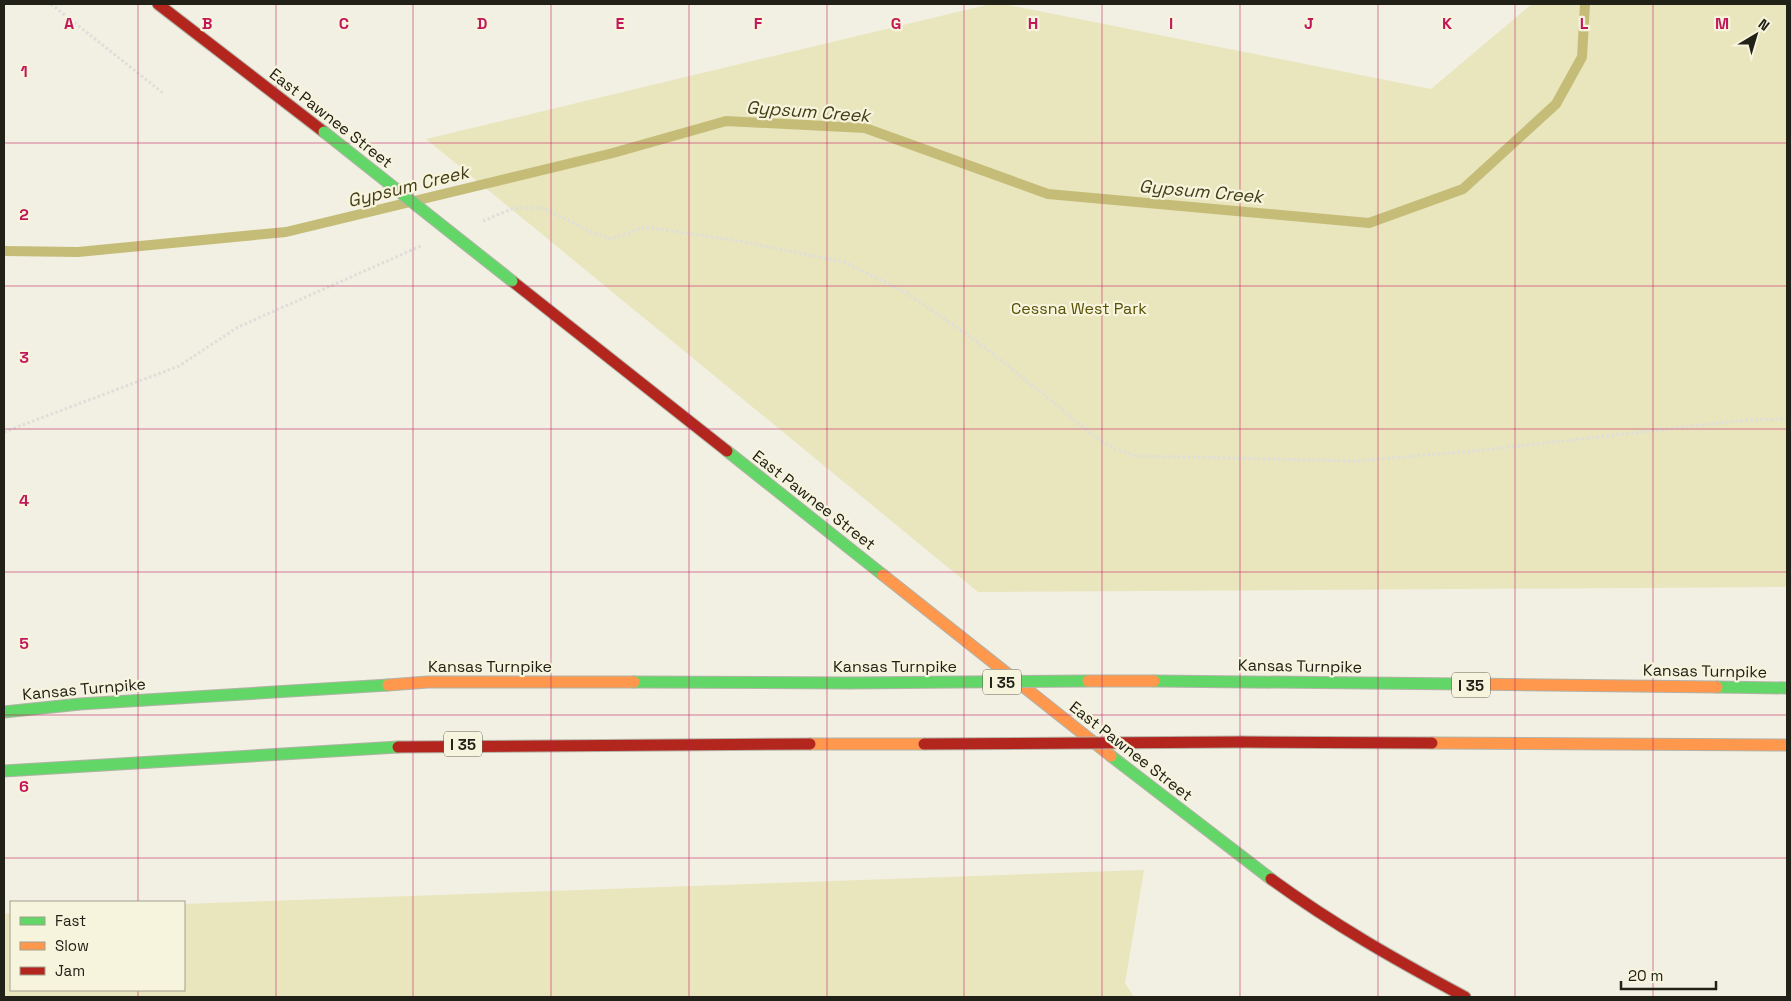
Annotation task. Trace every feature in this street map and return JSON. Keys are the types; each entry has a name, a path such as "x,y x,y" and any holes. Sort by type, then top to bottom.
{"main road":[{"name":"East Pawnee Street","path":"158,4 324,132 1209,833 1315,911 1375,949 1465,997"},
{"name":"Kansas Turnpike","path":"4,712 80,704 428,682 849,683 1154,681 1787,688"},
{"name":"I 35","path":"4,771 430,744 1242,742 1787,745"}],"path":[{"path":"51,4 164,93"},
{"path":"477,223 514,208 543,208 591,232 611,239 645,227 739,241 844,262 907,293 986,348 1097,438 1115,449 1136,456 1357,461 1484,450 1746,420 1787,419"},
{"path":"4,432 179,366 238,327 422,246"}],"green space":[{"name":"Cessna West Park","path":"991,4 1003,4 1431,89 1532,4 1787,4 1787,587 978,592 426,139"},
{"path":"1144,870 1125,983 1134,997 4,997 4,914 10,913 10,991 185,991 185,904"}],"waterway":[{"name":"Gypsum Creek","path":"4,251 78,252 286,232 613,153 726,121 865,128 1048,194 1369,223 1463,189 1556,104 1582,57 1585,4"}],"traffic: fast":[{"path":"324,132 512,281"},
{"path":"727,451 883,575"},
{"path":"849,683 1088,681"},
{"path":"1154,681 1464,684"},
{"path":"634,682 849,683"},
{"path":"4,712 80,704 388,685"},
{"path":"1717,687 1787,688"},
{"path":"4,771 398,747"},
{"path":"1111,756 1271,879"}],"traffic: slow":[{"path":"883,575 1111,756"},
{"path":"1088,681 1154,681"},
{"path":"388,685 428,682 634,682"},
{"path":"1464,684 1717,687"},
{"path":"1432,743 1787,745"},
{"path":"810,744 924,744"}],"traffic: jam":[{"path":"158,4 324,132"},
{"path":"512,281 727,451"},
{"path":"1242,742 1432,743"},
{"path":"924,744 1242,742"},
{"path":"398,747 810,744"},
{"path":"1271,879 1318,912 1465,997"}]}
